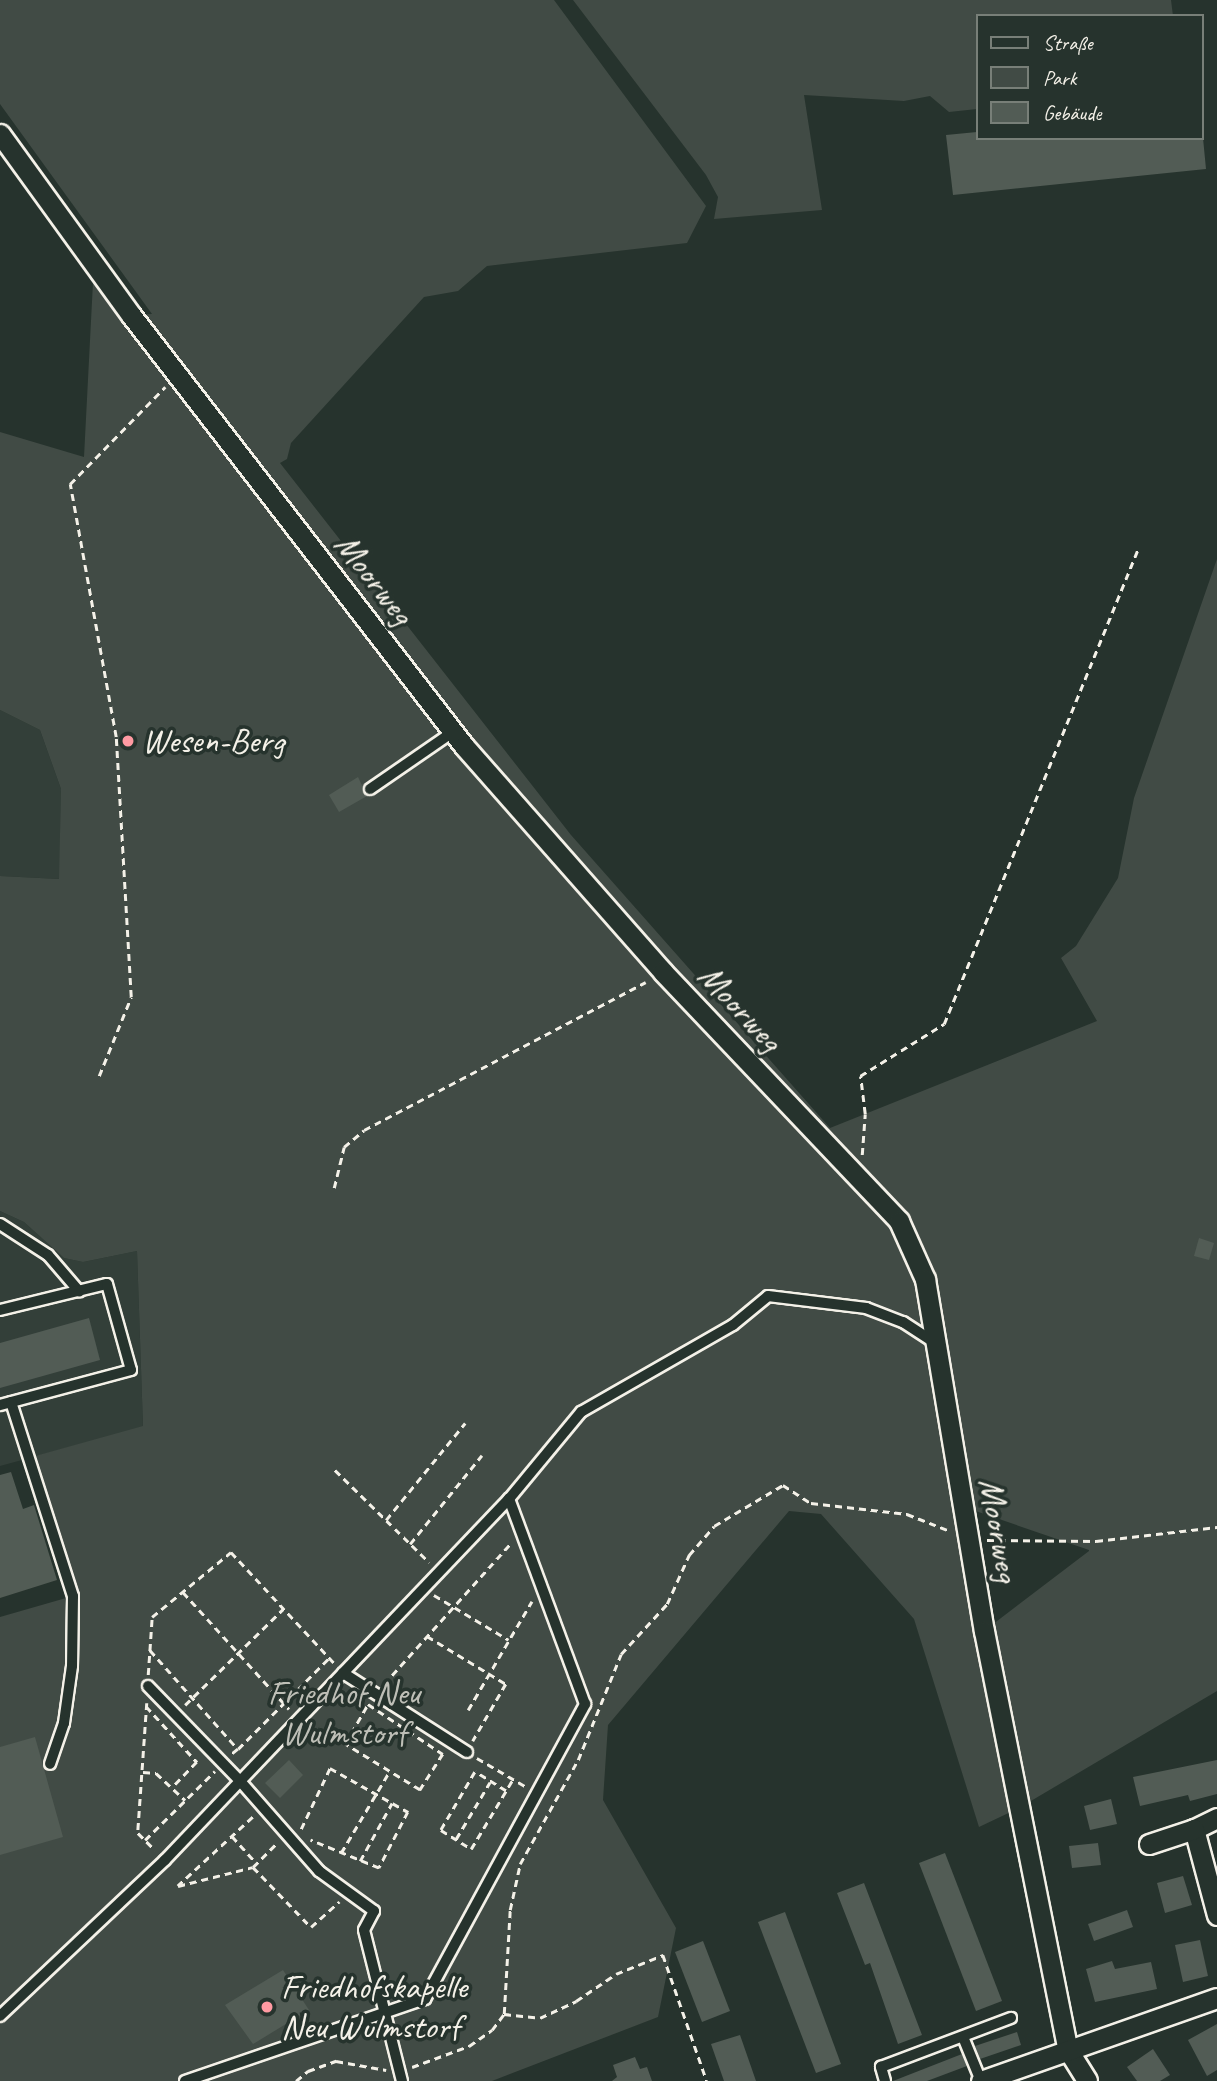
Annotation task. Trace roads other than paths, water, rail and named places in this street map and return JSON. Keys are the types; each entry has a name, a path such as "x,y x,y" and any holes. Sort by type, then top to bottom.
{"street":[{"name":"Moorweg","path":"0,134 177,375 453,732 663,972 859,1183 899,1221 925,1279 939,1345 984,1631 1068,2050 1087,2081"},
{"path":"1149,1844 1217,1818"},
{"path":"1194,1829 1217,1915"},
{"path":"981,2081 1217,1998"}],"lane":[{"path":"370,789 453,732"},
{"path":"0,1224 48,1255 79,1291"},
{"path":"0,1310 107,1284 131,1370 0,1405"},
{"path":"0,2016 165,1860 509,1499 581,1412 733,1325 768,1296 866,1308 903,1322 939,1345"},
{"path":"11,1402 73,1596 68,1700 50,1764"},
{"path":"185,2081 425,1999 585,1704 509,1499"},
{"path":"343,1673 467,1752"},
{"path":"148,1686 295,1837 319,1871 374,1910 364,1930 382,2015 400,2076"},
{"path":"886,2081 881,2067 1011,2018"},
{"path":"963,2037 981,2081"}],"place":[{"name":"Wesen-Berg","path":"128,741"},
{"name":"Friedhofskapelle Neu Wulmstorf","path":"267,2007"}],"park label":[{"name":"Friedhof Neu Wulmstorf","path":"344,1713"}]}
